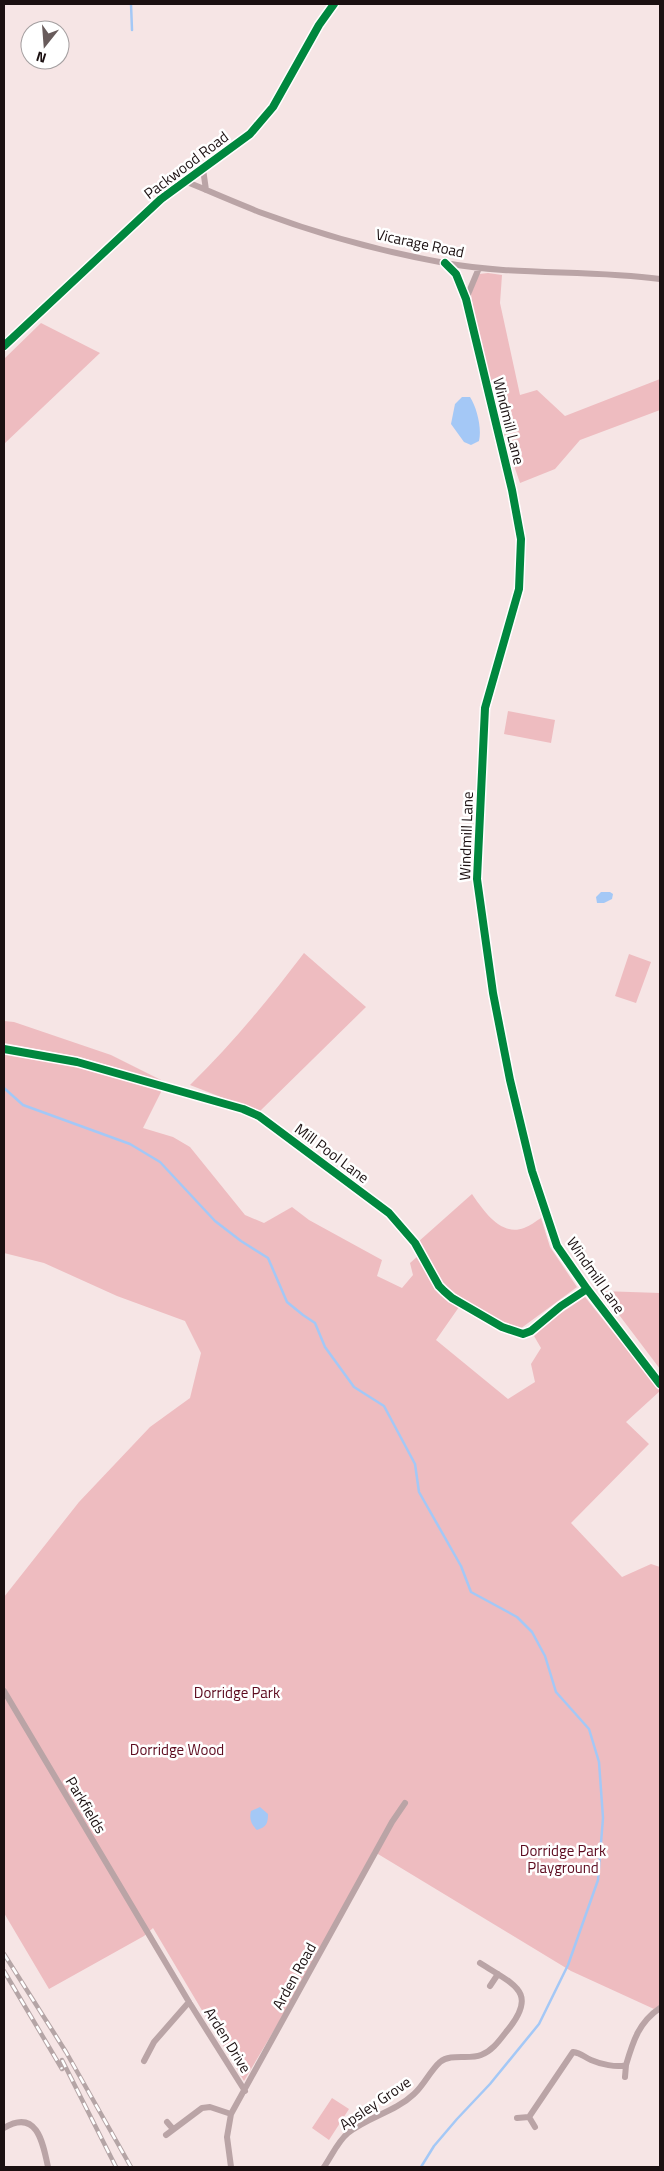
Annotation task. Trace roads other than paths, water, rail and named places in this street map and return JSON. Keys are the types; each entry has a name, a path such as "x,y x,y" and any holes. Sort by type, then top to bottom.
{"street":[{"name":"Packwood Road","path":"4,346 155,205 250,134 273,107 319,25 334,4"},
{"path":"204,169 206,190"},
{"name":"Vicarage Road","path":"185,181 265,214 335,236 445,263 479,268 636,275 660,279"},
{"name":"Windmill Lane","path":"445,263 456,274 466,298 512,490 521,539 519,589 485,708 477,879 493,993 510,1080 532,1171 557,1246 587,1289 660,1384"},
{"path":"466,298 479,268"},
{"name":"Mill Pool Lane","path":"4,1048 78,1062 243,1109 259,1116 388,1213 415,1244 439,1286 452,1298 510,1331 523,1334 532,1331 561,1306 587,1289"},
{"name":"Parkfields","path":"4,1691 147,1932"},
{"name":"Arden Road","path":"231,2167 227,2137 232,2114 392,1822 405,1803"},
{"name":"Arden Drive","path":"147,1932 245,2091"},
{"name":"Apsley Grove","path":"324,2167 346,2135 356,2127 413,2095 440,2062 449,2058 479,2056 487,2053 514,2023 523,2005 521,1992 480,1963"},
{"path":"490,1986 498,1974"},
{"name":"Arden Drive","path":"144,2061 154,2042 189,2002"},
{"path":"625,2077 626,2065 638,2030 660,2008"},
{"path":"529,2117 572,2052 580,2053 590,2060 622,2066 626,2065"},
{"path":"166,2135 202,2108 210,2107 232,2114"},
{"path":"517,2118 529,2117"},
{"path":"529,2117 535,2127"},
{"path":"4,2128 12,2123 20,2122 33,2127 40,2136 48,2167"},
{"path":"167,2122 173,2129"}],"water":[{"path":"462,397 470,397 478,418 479,441 471,445 464,442 451,424 455,404"},
{"path":"601,892 610,892 613,894 612,899 604,903 597,903 596,897"},
{"path":"260,1807 268,1814 268,1820 266,1825 257,1830 253,1826 250,1814 251,1811"}],"waterway":[{"path":"131,4 132,30"},
{"path":"4,1088 23,1105 130,1144 160,1162 215,1221 241,1241 268,1258 287,1302 315,1323 325,1347 354,1387 384,1406 415,1464 419,1492 461,1566 471,1592 517,1617 532,1632 545,1656 556,1692 589,1729 599,1762 603,1818 598,1880 568,1965 539,2024 490,2084 434,2146 421,2167"}],"railway":[{"path":"4,1954 66,2052 131,2167"},
{"path":"4,1971 62,2069"},
{"path":"62,2060 116,2167"}],"park label":[{"name":"Dorridge Park","path":"237,1692"},
{"name":"Dorridge Wood","path":"177,1749"},
{"name":"Dorridge Park Playground","path":"563,1858"}]}
